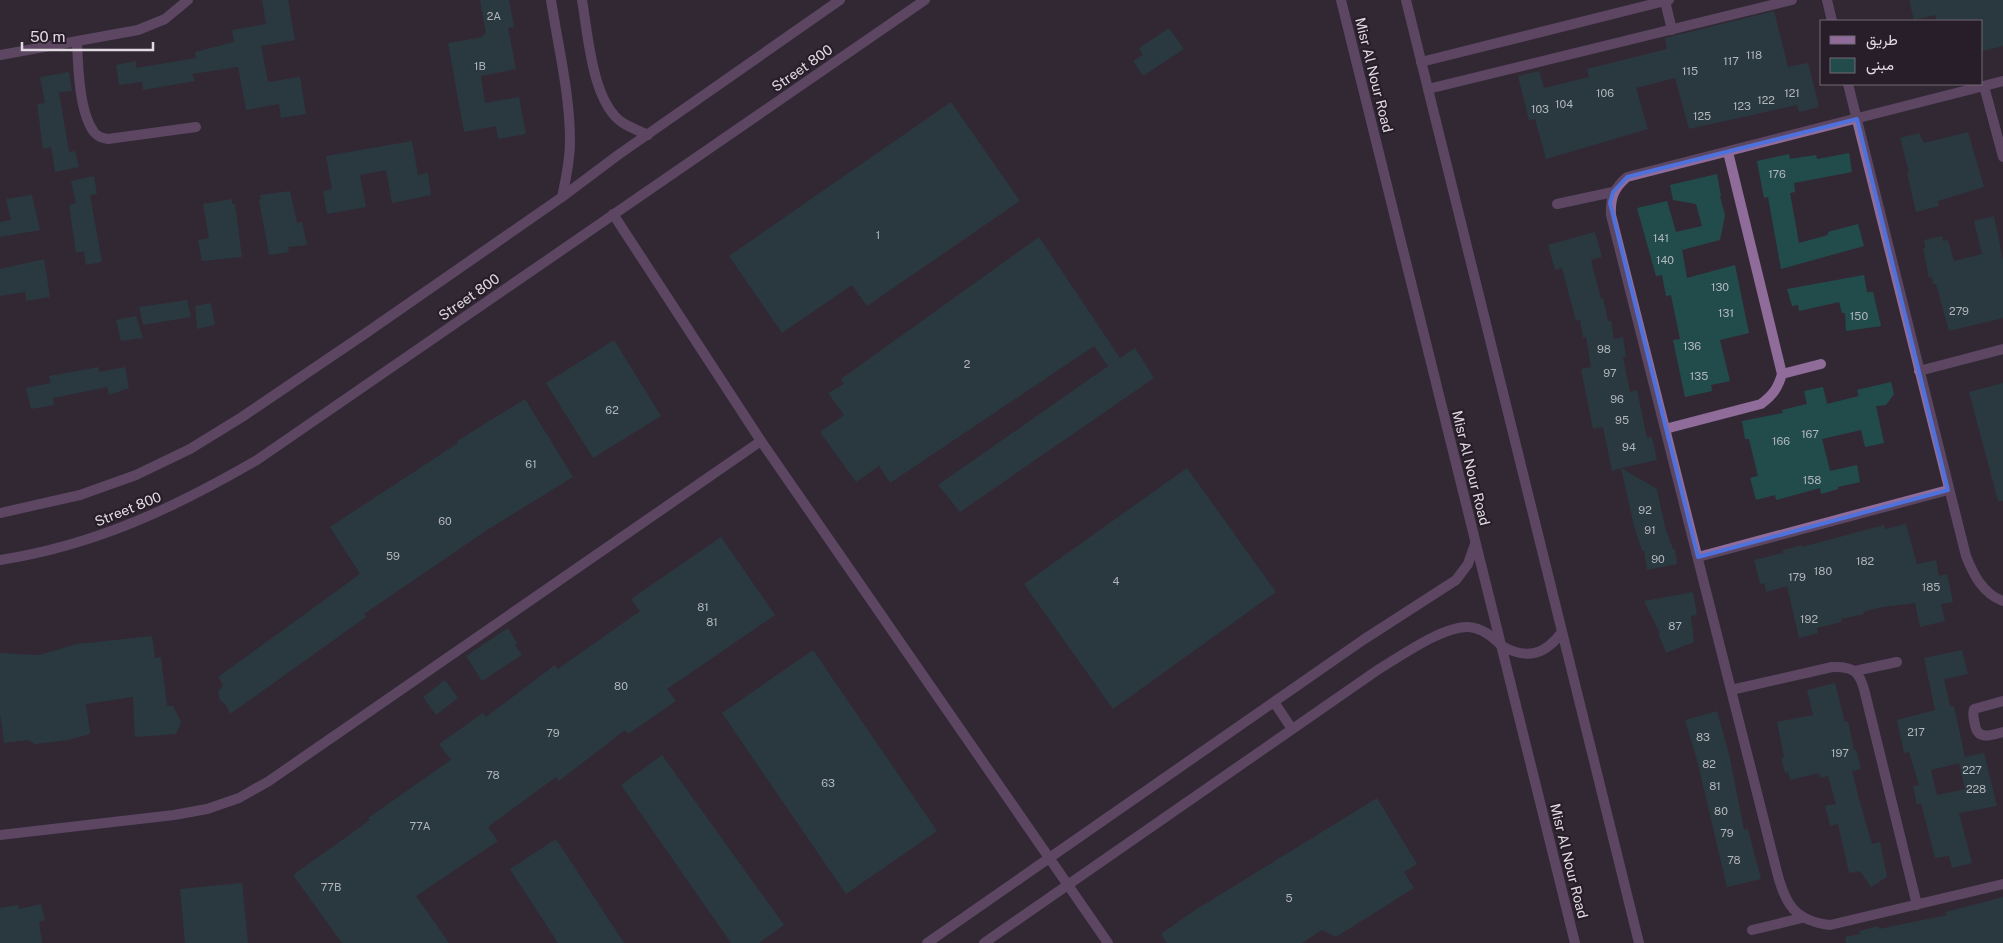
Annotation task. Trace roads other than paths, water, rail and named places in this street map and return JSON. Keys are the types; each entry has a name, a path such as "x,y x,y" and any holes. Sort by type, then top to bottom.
{"street":[{"path":"0,55 138,30 165,19 188,0"},
{"path":"551,0 569,115 570,143 568,170 562,198"},
{"path":"582,0 594,72 604,100 622,123 648,135"},
{"name":"Street 800","path":"0,514 80,495 136,475 190,449 359,338 562,198 618,155 840,0"},
{"name":"Street 800","path":"0,560 22,557 84,541 144,519 201,492 257,460 925,0"},
{"name":"Misr Al Nour Road","path":"1341,0 1575,943"},
{"path":"1406,0 1638,943"},
{"path":"1421,62 1667,0 1672,30"},
{"path":"1428,88 1792,0"},
{"path":"1827,0 1832,20"},
{"path":"77,41 78,71 84,109 94,132 100,137 108,139 196,128"},
{"path":"2003,82 1627,177 1613,192 1610,203 1611,215 1781,889 1789,906 1802,918 1817,924 1830,926 2003,884"},
{"path":"1848,85 1948,490 1972,573 1983,588 2003,601"},
{"path":"1984,86 2003,157"},
{"path":"1665,429 1761,404 1771,396 1778,386 1782,374 1728,152"},
{"path":"1557,204 1613,192"},
{"path":"614,214 761,441 1108,943"},
{"path":"1919,371 2003,349"},
{"path":"1782,374 1822,364"},
{"path":"0,835 174,815 207,809 239,798 285,770 761,441"},
{"path":"1698,557 1948,490"},
{"path":"927,943 1363,640 1456,580 1468,564 1475,544"},
{"path":"984,943 1379,669 1428,640 1453,630 1468,627 1488,633 1502,646 1514,653 1528,654 1542,651 1554,643 1562,632"},
{"path":"1731,690 1832,667 1844,667 1855,671 1897,662"},
{"path":"1855,671 1862,680 1917,905"},
{"path":"2003,701 1978,706 1974,709 1973,713 1976,731 1980,735 1985,736 2003,732"},
{"path":"1274,702 1292,729"},
{"path":"1752,930 1802,918"}]}
